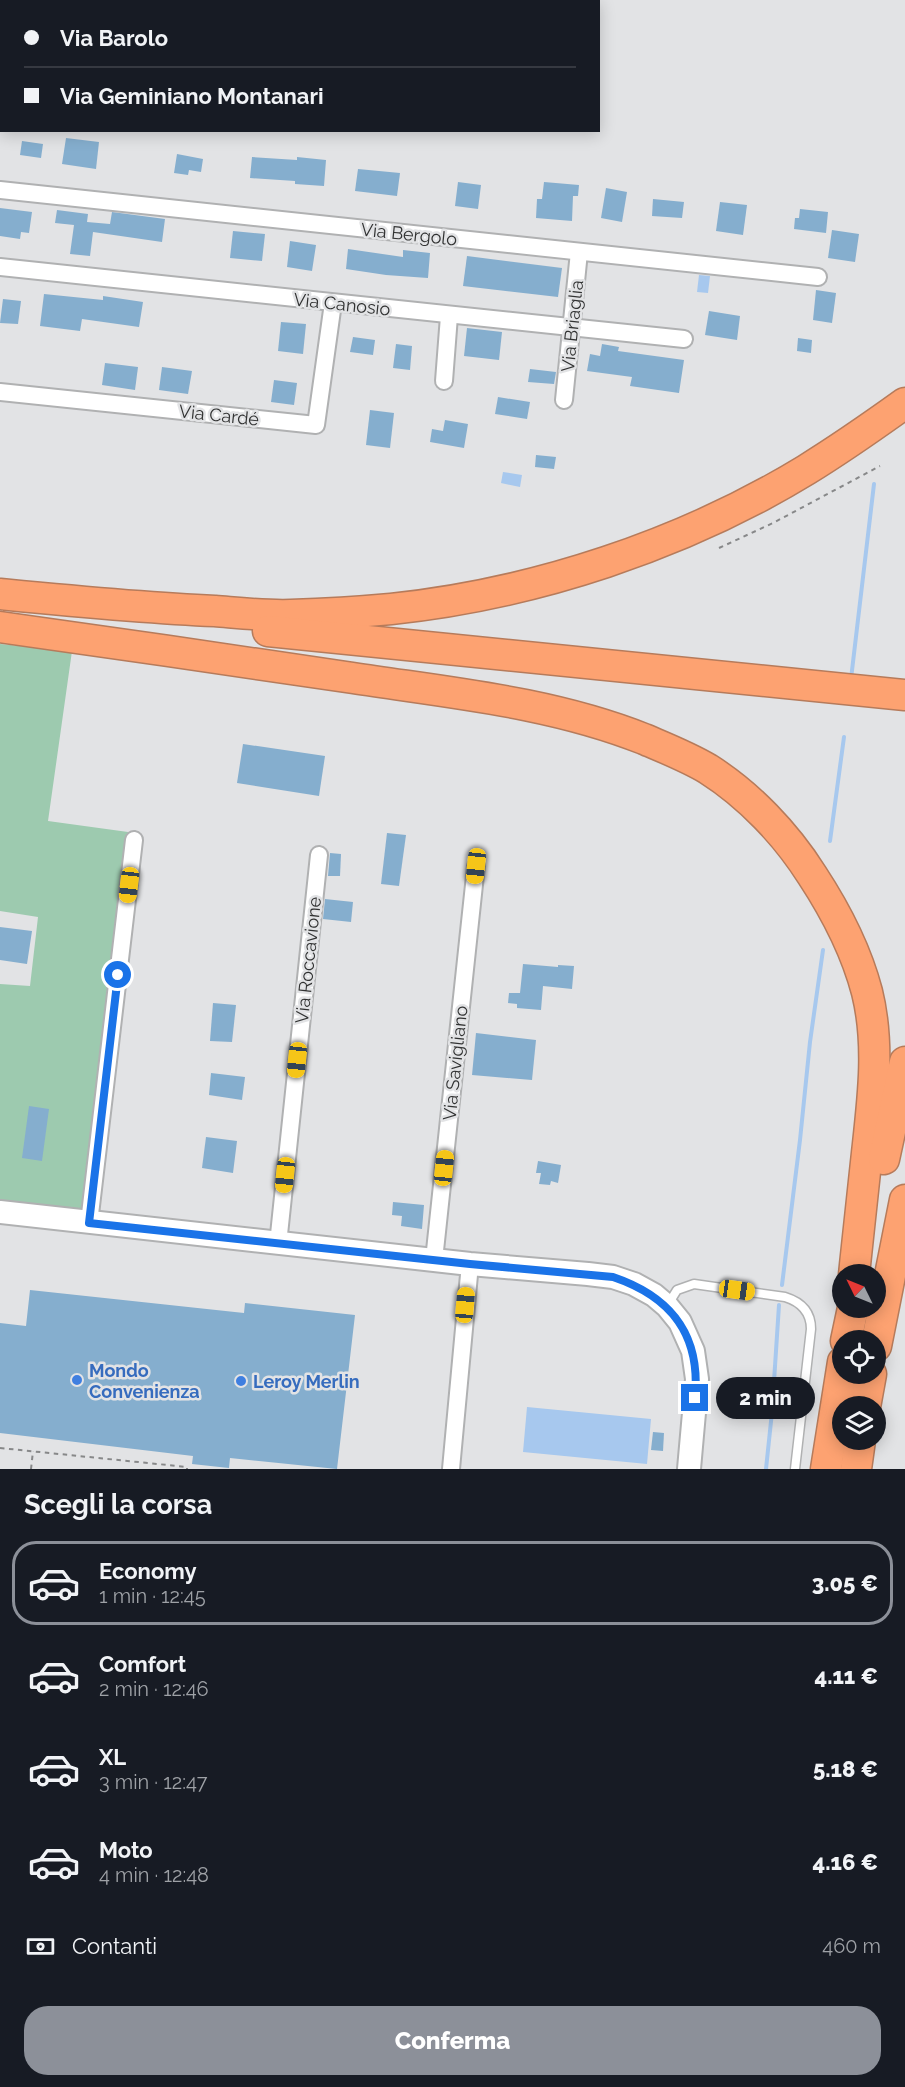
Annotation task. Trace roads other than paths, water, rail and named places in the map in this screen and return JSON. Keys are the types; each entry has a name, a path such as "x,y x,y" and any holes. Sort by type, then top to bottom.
{"highway":[{"path":"0,594 154,608 289,615 392,609 480,595 611,560 704,523 806,470 905,403"},
{"path":"0,599 494,664 905,714"},
{"path":"0,622 494,664 905,695"},
{"path":"0,627 251,662 532,706 622,731 654,743 687,757 728,783 769,820 807,866 835,912 867,991 874,1037 874,1092 855,1264"},
{"path":"861,1264 905,1062"},
{"path":"879,1330 905,1200"},
{"path":"826,1469 839,1384"},
{"path":"856,1469 859,1450"}],"street":[{"name":"Via Bergolo","path":"0,190 818,277"},
{"name":"Via Briaglia","path":"564,400 579,252"},
{"name":"Via Canosio","path":"0,267 684,339"},
{"name":"Via Cardé","path":"0,392 316,425 333,303"},
{"path":"444,381 449,316"},
{"path":"89,1223 134,840"},
{"name":"Via Roccavione","path":"278,1244 319,855"},
{"name":"Via Savigliano","path":"434,1260 476,866"},
{"path":"0,1212 278,1244 613,1277 634,1284 654,1295 667,1306 680,1322 693,1350 696,1369 689,1469"},
{"path":"451,1469 470,1264"}],"lane":[{"path":"667,1306 677,1290 694,1284 785,1297 805,1309 812,1329 795,1469"}],"water":[{"path":"699,275 710,276 708,293 697,292"},
{"path":"503,472 522,475 520,487 501,483"},
{"path":"527,1407 651,1419 647,1464 523,1452"}],"waterway":[{"path":"851,679 874,484"},
{"path":"830,841 844,737"},
{"path":"782,1285 823,950"},
{"path":"766,1469 779,1305"}],"place":[{"name":"Mondo Convenienza","path":"77,1380"},
{"name":"Leroy Merlin","path":"241,1381"}]}
